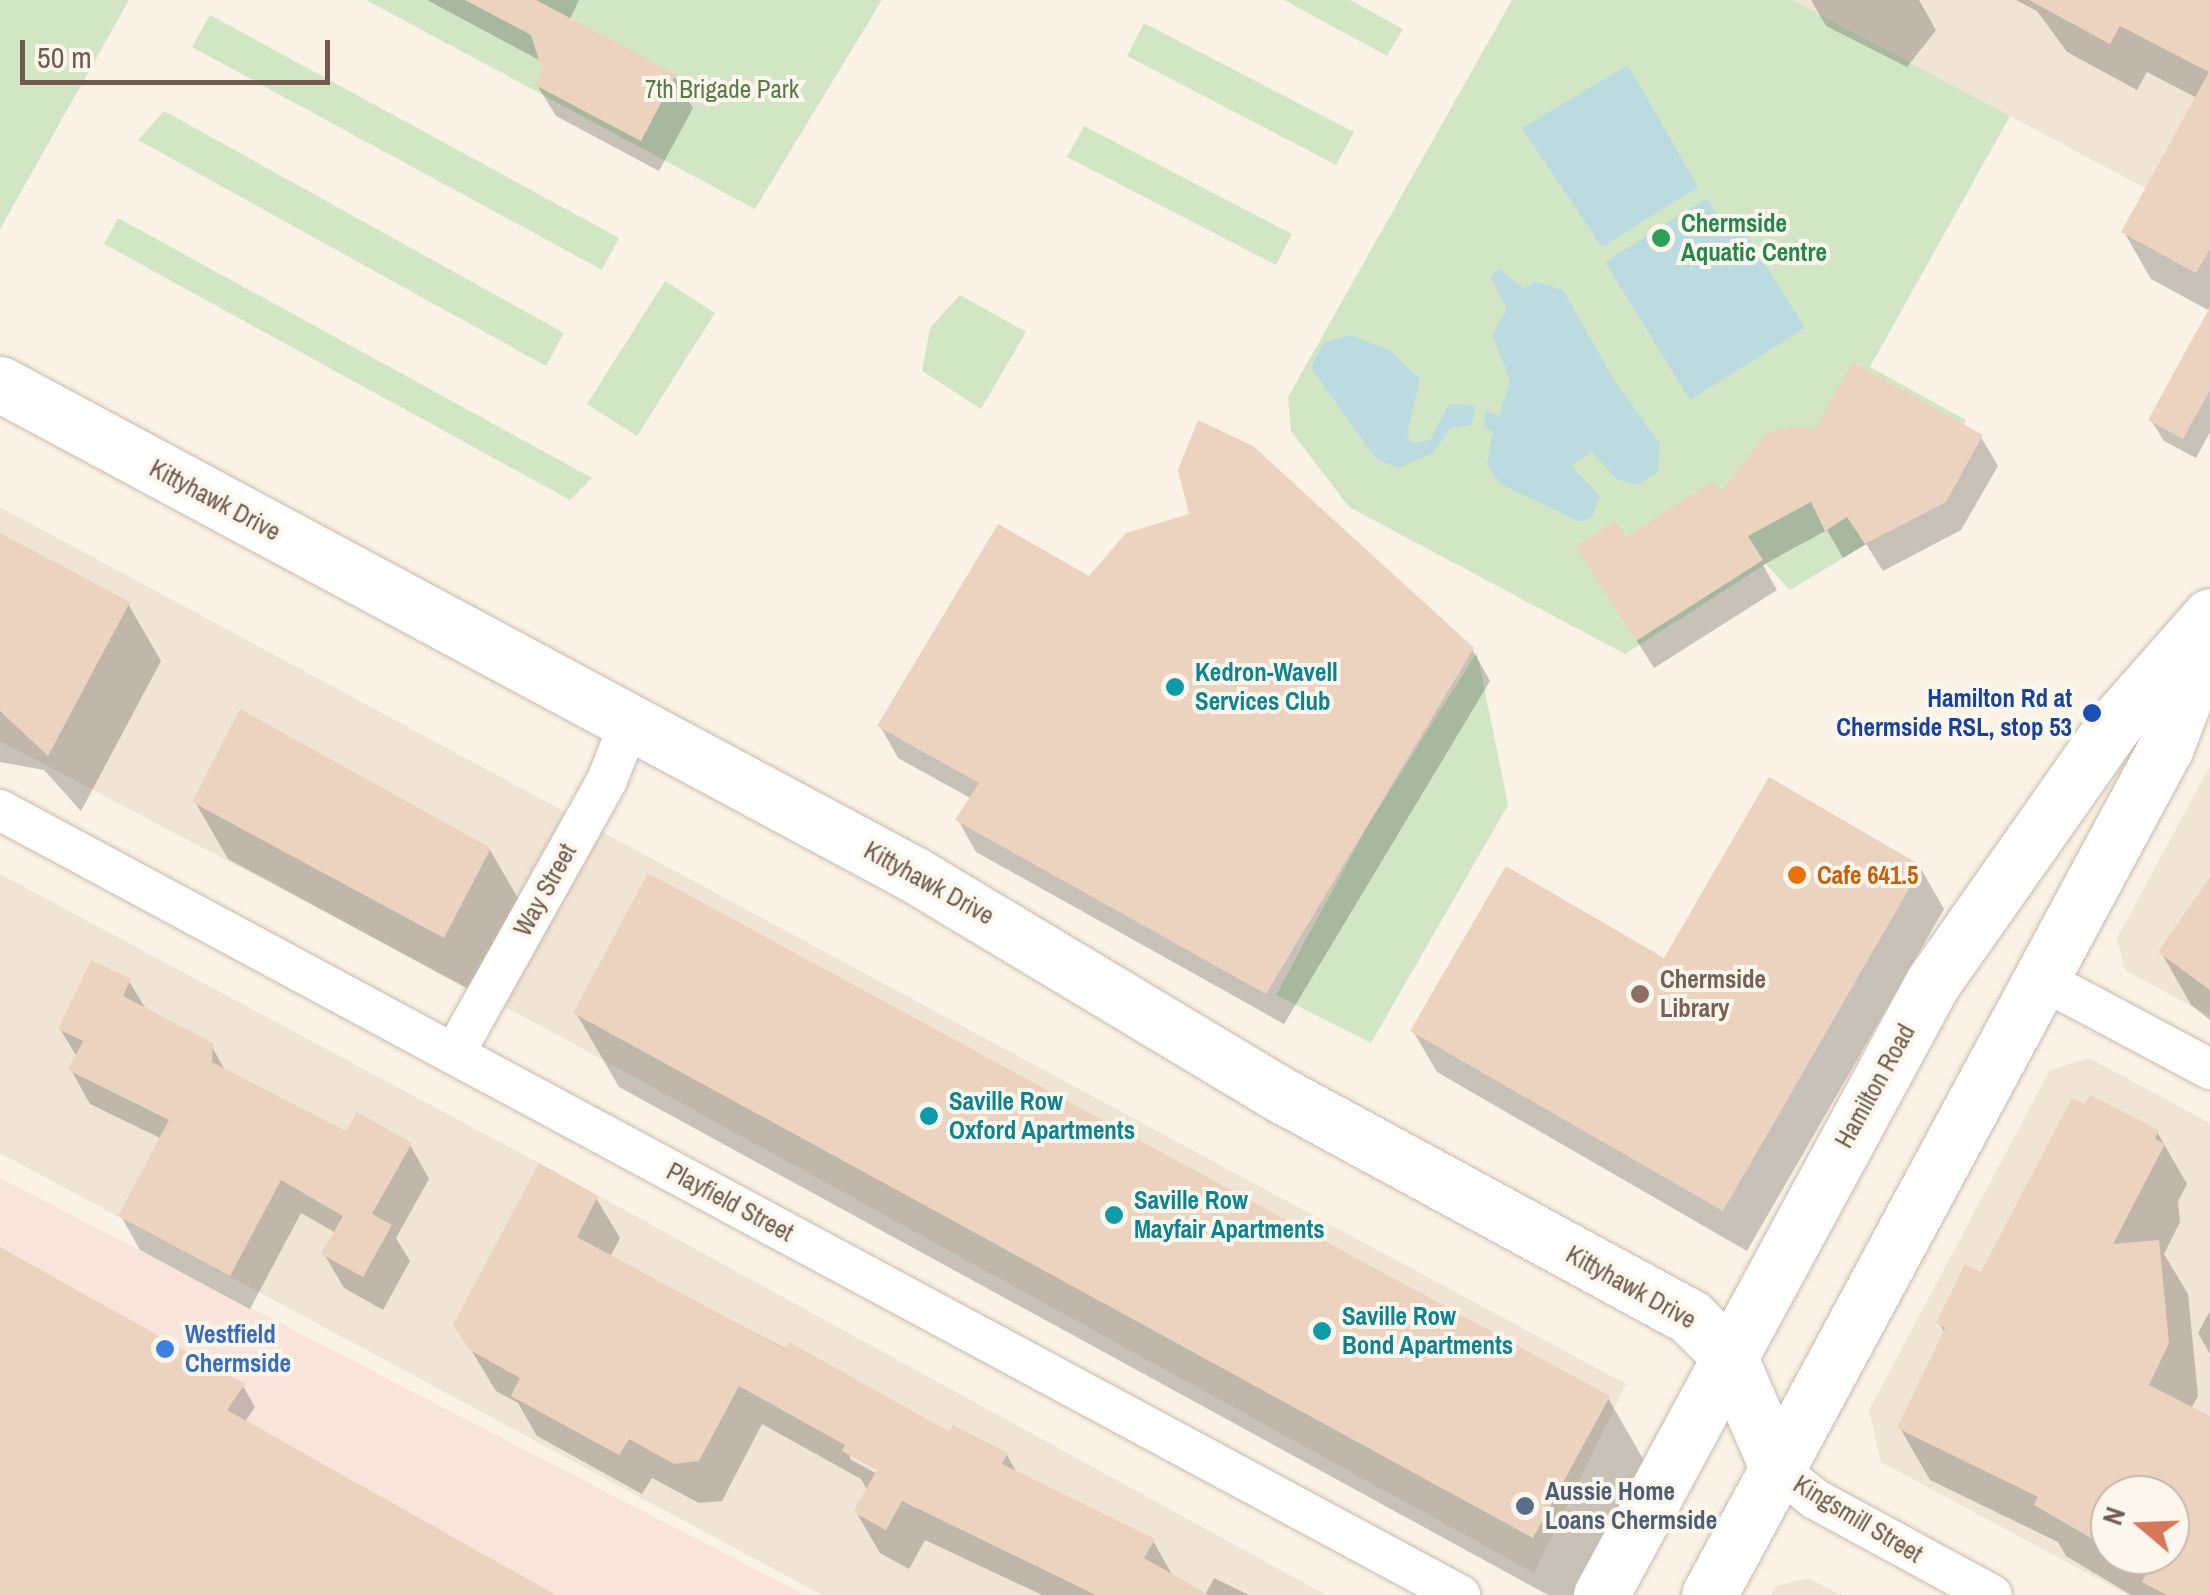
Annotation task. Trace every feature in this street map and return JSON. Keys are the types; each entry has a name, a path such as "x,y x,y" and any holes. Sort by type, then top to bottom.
{"main road":[{"name":"Kittyhawk Drive","path":"0,384 1000,922 1285,1097 1690,1318 1729,1356 1778,1468"},
{"name":"Hamilton Road","path":"1601,1595 1932,984 2114,725 2210,616"},
{"path":"1709,1595 2166,747 2210,630"}],"street":[{"name":"Way Street","path":"454,1054 607,780 630,722"},
{"name":"Playfield Street","path":"0,810 1460,1595"},
{"path":"2043,980 2210,1069"},
{"name":"Kingsmill Street","path":"1778,1468 1814,1499 1992,1595"}],"shaded area":[{"path":"1793,0 2210,0 2210,223 2010,116"},
{"path":"0,507 1626,1384 1534,1573 556,1034 0,741"},
{"path":"2210,766 2210,1016 2125,970 2117,938"},
{"path":"0,874 539,1163 1326,1595 822,1595 0,1153"},
{"path":"2089,1058 2210,1123 2210,1595 2128,1595 2091,1575 2190,1575 2190,1475 2090,1475 2090,1575 1881,1462 1869,1410 2050,1070"},
{"name":"Westfield Chermside","path":"0,1178 660,1520 805,1595 0,1595"},
{"path":"1808,1578 1841,1595 1771,1595 1776,1586"}],"green space":[{"path":"0,0 129,0 0,229"},
{"name":"7th Brigade Park","path":"366,0 882,0 755,209"},
{"path":"1284,0 1350,0 1403,29 1387,56"},
{"name":"Chermside Aquatic Centre","path":"1512,0 1793,0 2010,116 1870,367 1966,420 1910,518 1790,590 1766,564 1625,654 1349,507 1291,431 1288,397"},
{"path":"210,15 619,238 602,270 192,47"},
{"path":"1144,23 1354,132 1336,165 1127,56"},
{"path":"164,111 564,333 546,366 138,140"},
{"path":"1084,126 1292,234 1276,265 1067,157"},
{"path":"118,218 592,478 570,500 104,244"},
{"path":"665,281 715,313 637,436 587,404"},
{"path":"960,295 1026,332 981,409 922,371 930,328"},
{"path":"1477,652 1508,805 1371,1043 1276,995 1367,827"}],"water":[{"path":"1628,65 1698,187 1602,247 1522,128"},
{"path":"1707,198 1723,224 1736,217 1805,328 1690,400 1605,262"},
{"path":"1499,269 1524,289 1534,281 1563,290 1614,380 1660,444 1658,471 1638,485 1617,479 1592,452 1571,466 1600,496 1592,517 1580,522 1499,483 1487,463 1493,431 1484,428 1486,411 1499,416 1510,381 1492,334 1507,309 1490,277"},
{"path":"1350,335 1389,350 1420,379 1407,435 1412,443 1430,440 1449,404 1475,405 1472,425 1451,428 1433,453 1398,468 1376,459 1311,368 1323,343"}],"building":[{"path":"465,0 536,0 676,74 641,141 535,85 542,70 531,35"},
{"path":"2029,0 2210,0 2210,249 2196,273 2121,232 2209,72 2120,26 2110,44"},
{"path":"2210,307 2210,390 2183,439 2148,420"},
{"path":"1852,362 1983,435 1946,502 1865,544 1847,517 1825,531 1811,502 1748,536 1763,560 1636,641 1576,546 1615,521 1626,537 1713,481 1721,492 1766,433 1793,426 1815,430"},
{"name":"Kedron-Wavell Services Club","path":"1198,420 1253,446 1474,648 1266,994 955,820 979,783 877,726 998,524 1089,576 1126,533 1189,514 1178,470"},
{"path":"0,533 130,602 48,756 0,711"},
{"path":"240,709 491,848 444,938 192,802"},
{"name":"Chermside Library","path":"1769,777 1922,866 1723,1211 1410,1031 1506,866 1664,958"},
{"path":"648,873 1610,1396 1533,1538 573,1013"},
{"path":"2210,877 2210,990 2158,952"},
{"path":"91,960 131,979 123,996 213,1043 212,1062 346,1131 357,1112 412,1143 372,1214 392,1225 363,1277 321,1254 343,1216 281,1180 230,1276 118,1216 169,1120 68,1070 83,1041 58,1029"},
{"path":"2090,1095 2159,1130 2155,1139 2165,1144 2113,1244 2159,1240 2169,1343 2149,1385 2210,1416 2210,1595 2167,1595 2142,1582 2146,1575 2190,1575 2190,1475 2090,1475 2090,1537 2034,1505 2038,1497 1897,1428 1945,1328 1936,1323 1965,1264 1981,1272 2072,1098 2084,1104"},
{"path":"539,1163 598,1196 577,1237 785,1349 789,1342 950,1432 953,1425 1008,1453 1002,1464 1155,1539 1144,1558 1209,1595 1096,1595 902,1501 886,1530 853,1512 877,1470 842,1451 845,1445 739,1386 699,1461 674,1464 629,1439 619,1455 511,1396 520,1378 470,1350 453,1325"},
{"name":"Westfield Chermside","path":"0,1247 245,1384 227,1410 556,1595 0,1595"}],"place":[{"name":"Chermside Aquatic Centre","path":"1661,238"},
{"name":"Kedron-Wavell Services Club","path":"1175,687"},
{"name":"Hamilton Rd at Chermside RSL, stop 53","path":"2092,713"},
{"name":"Cafe 641.5","path":"1797,875"},
{"name":"Chermside Library","path":"1640,994"},
{"name":"Saville Row Oxford Apartments","path":"929,1116"},
{"name":"Saville Row Mayfair Apartments","path":"1114,1215"},
{"name":"Saville Row Bond Apartments","path":"1322,1331"},
{"name":"Westfield Chermside","path":"165,1349"},
{"name":"Aussie Home Loans Chermside","path":"1525,1506"}]}
